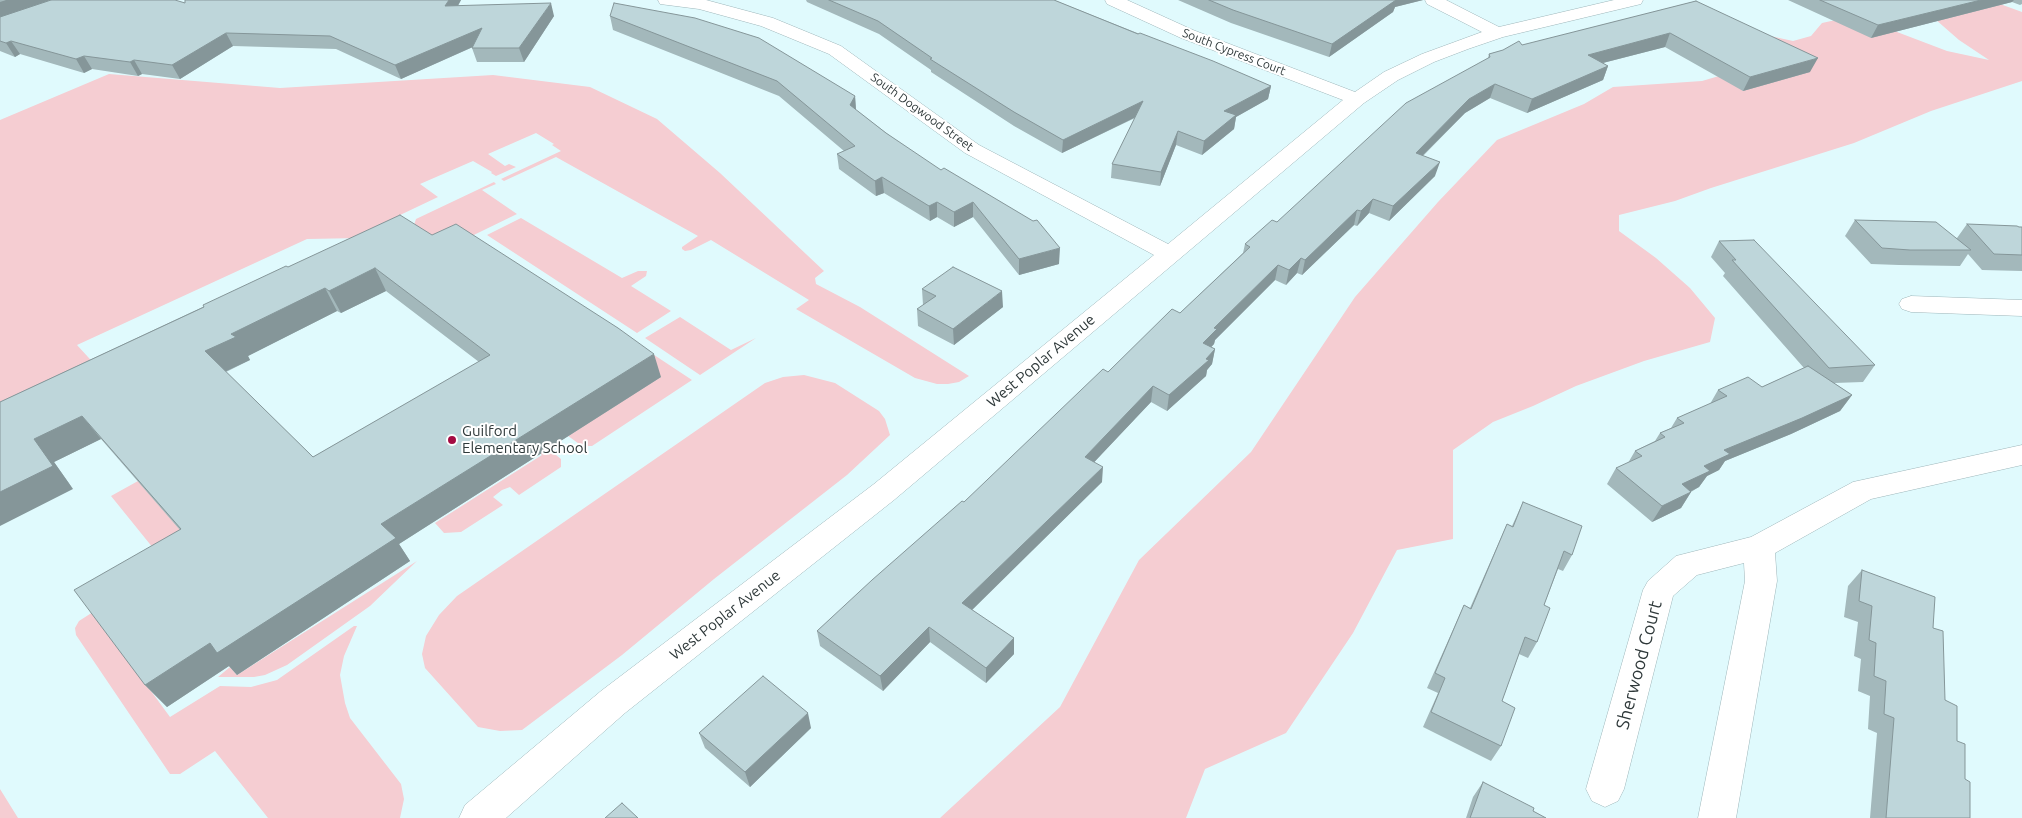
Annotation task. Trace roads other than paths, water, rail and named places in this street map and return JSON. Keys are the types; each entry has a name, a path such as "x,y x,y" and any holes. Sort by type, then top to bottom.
{"street":[{"name":"South Dogwood Street","path":"666,0 702,2 767,22 835,50 972,149 1169,254"},
{"name":"South Cypress Court","path":"1113,0 1187,34 1357,99"},
{"path":"1433,0 1496,33"},
{"name":"West Poplar Avenue","path":"485,812 613,702 884,492 1357,99 1391,76 1428,58 1496,33 1635,0"},
{"path":"1911,304 2022,308"},
{"name":"Sherwood Court","path":"1605,789 1659,590 1687,565 1759,547 1863,490 2022,455"},
{"path":"1717,818 1761,581 1759,547"}],"place":[{"name":"Guilford Elementary School","path":"452,440"}]}
